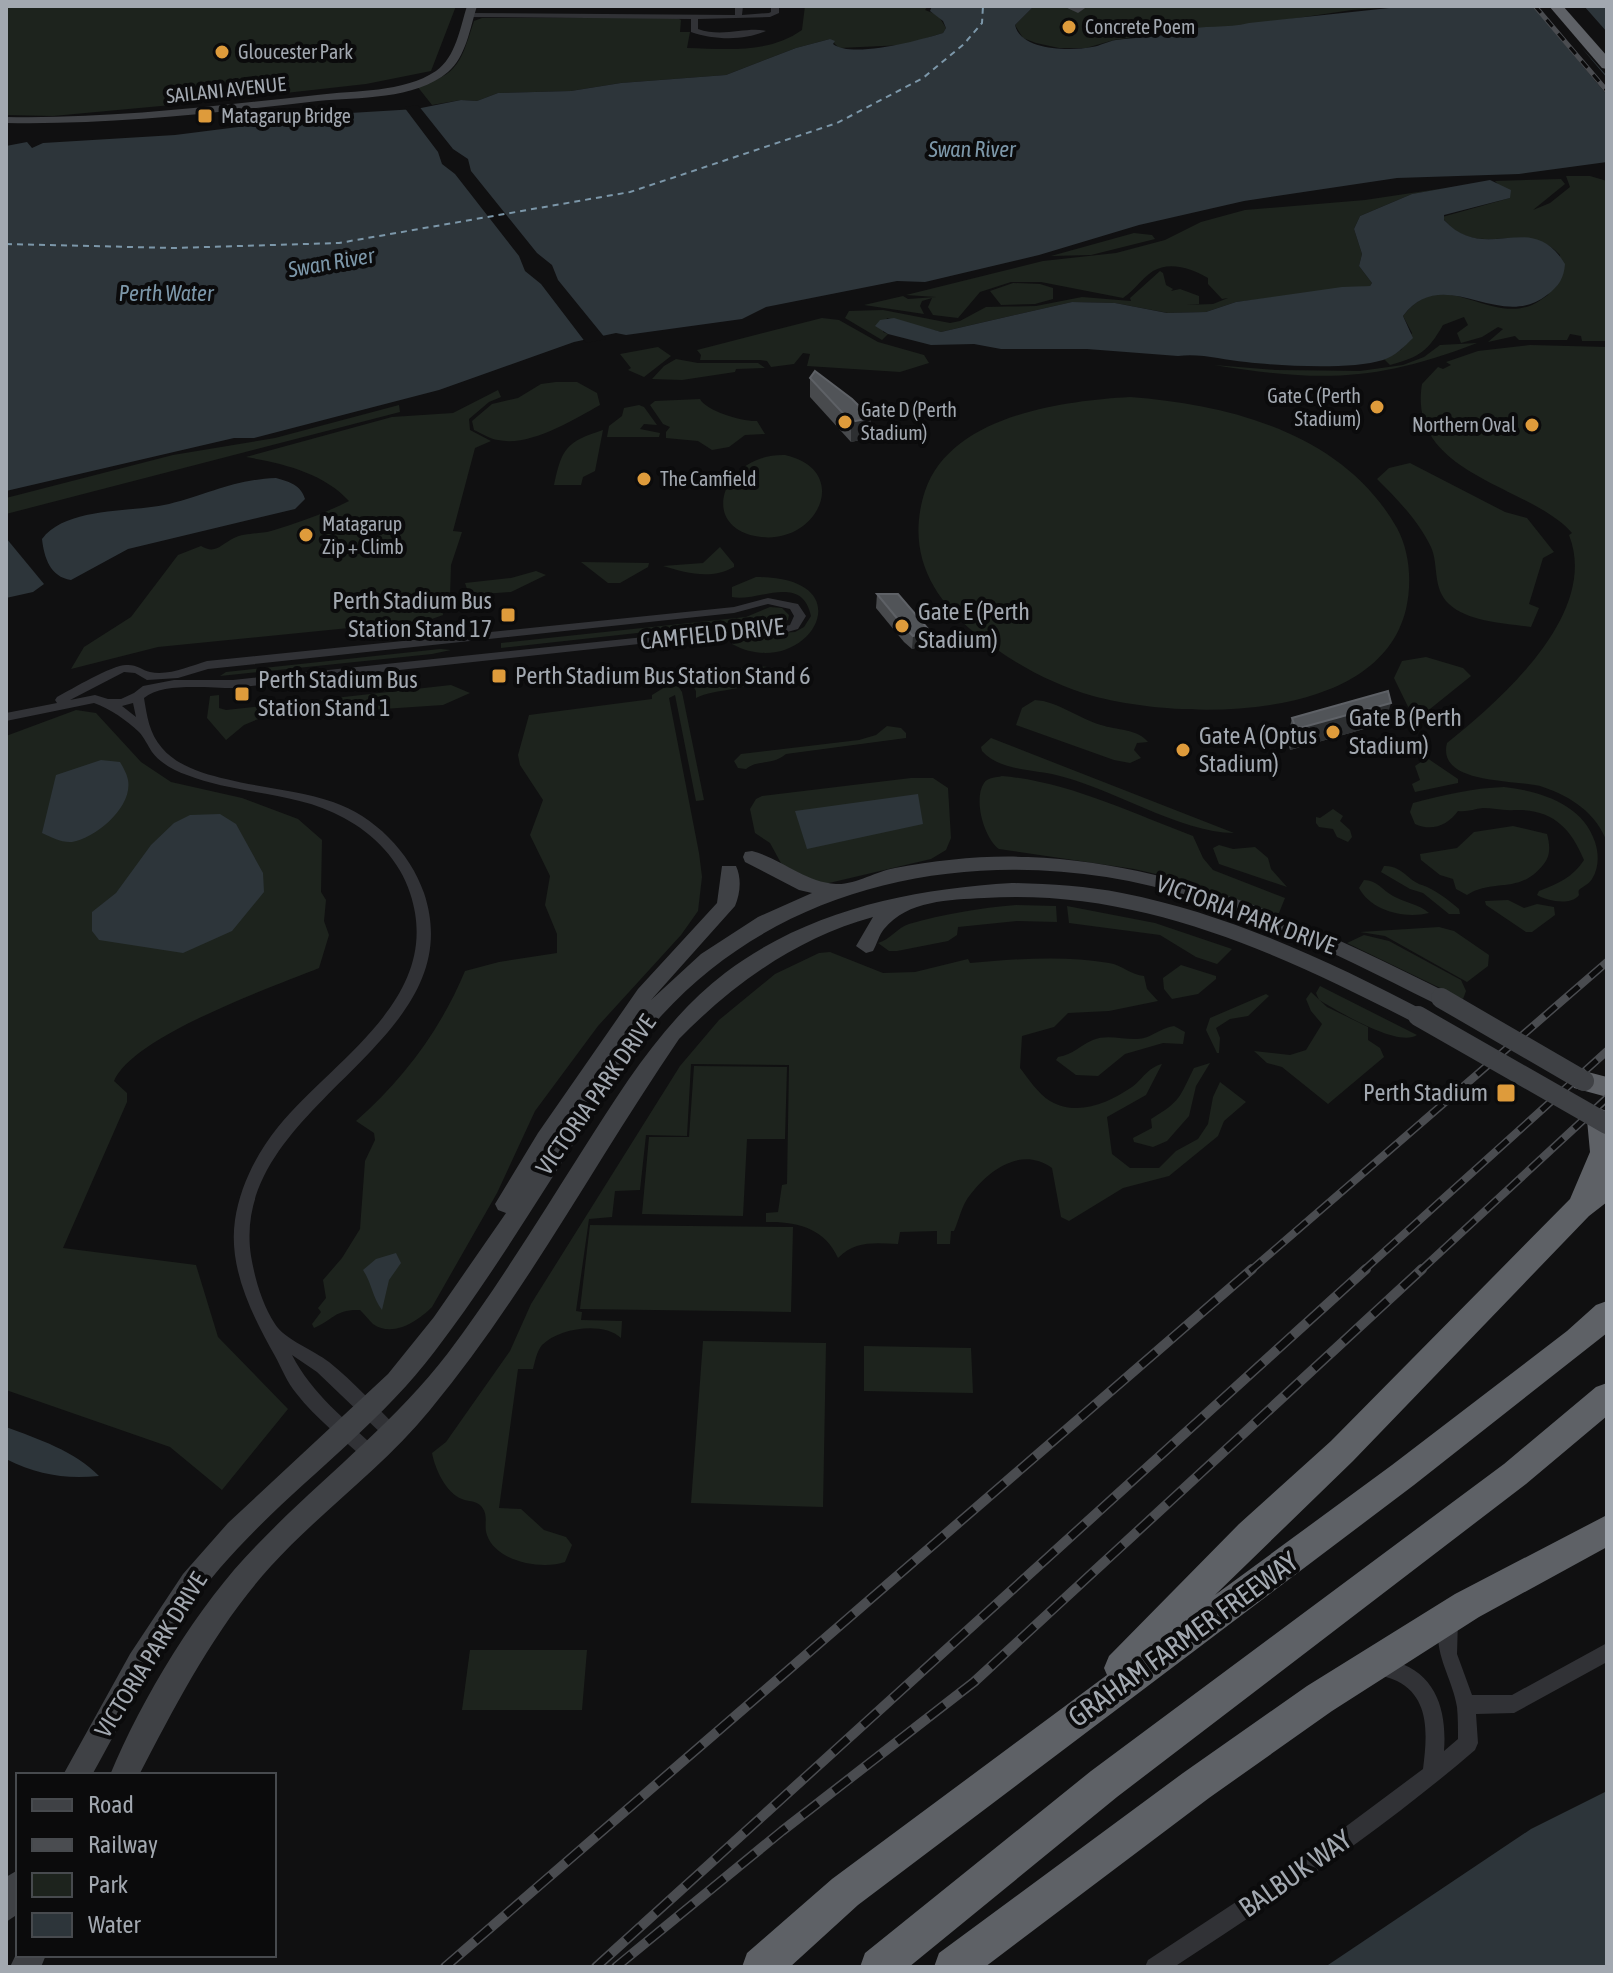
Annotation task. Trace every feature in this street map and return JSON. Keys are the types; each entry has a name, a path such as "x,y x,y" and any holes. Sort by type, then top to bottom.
{"highway":[{"path":"1556,6 1607,65"},
{"path":"1572,6 1607,46"},
{"path":"1579,1208 1606,1148 1602,1106"},
{"path":"1063,1727 1251,1535 1342,1451 1579,1208 1607,1186"},
{"name":"GRAHAM FARMER FREEWAY","path":"761,1967 845,1892 1403,1475 1578,1340 1607,1314"},
{"path":"879,1967 1104,1784 1515,1474 1607,1397"},
{"path":"953,1967 1226,1764 1371,1665 1449,1615 1607,1530"}],"street":[{"path":"587,16 590,6"},
{"path":"665,16 666,6"},
{"path":"738,17 739,6"},
{"path":"470,11 738,17 770,15 775,13 775,6"},
{"path":"1068,6 1078,10 1083,6"},
{"name":"SAILANI AVENUE","path":"6,120 103,120 401,87 427,80 446,69 452,61 470,11"},
{"path":"695,16 694,30 703,34 762,31"},
{"name":"CAMFIELD DRIVE","path":"768,601 794,606 800,616 794,627 777,632 740,630 233,684 174,684 144,688 207,665 734,610 768,601"},
{"path":"46,707 92,685 103,675 119,669 136,670 144,688 142,729"},
{"path":"92,685 95,699"},
{"path":"112,704 144,688"},
{"path":"6,717 95,699 112,704 142,729 156,753 185,772 330,806 362,824 393,850 404,865 421,903 421,954 400,1008 370,1046 276,1141 249,1194 243,1223 243,1268 255,1306 302,1387 372,1455"},
{"path":"752,857 806,885 841,888"},
{"name":"VICTORIA PARK DRIVE","path":"78,1773 166,1621 211,1560 262,1507 371,1411 422,1351 468,1287 625,1047 656,1008 694,969 740,935 791,908 841,888 940,866 1034,863 1125,874 1167,883 1266,918 1441,998 1602,1106"},
{"path":"468,1287 500,1215 546,1139 645,994 725,906 730,894 729,871"},
{"name":"VICTORIA PARK DRIVE","path":"125,1773 186,1656 217,1610 263,1556 419,1407 468,1345 672,1034 713,993 756,962 826,925 906,901 978,891 1087,894 1172,911 1251,938 1332,973 1602,1106"},
{"path":"866,946 875,926 906,901"},
{"path":"270,1331 323,1367 393,1434"},
{"name":"BALBUK WAY","path":"1155,1967 1283,1884 1432,1775 1468,1743 1466,1705 1448,1654 1449,1615"},
{"path":"1466,1705 1514,1704 1607,1652"},
{"path":"1371,1665 1397,1671 1428,1695 1435,1710 1437,1735 1432,1775"},
{"path":"6,1907 16,1888"}],"green space":[{"name":"Gloucester Park","path":"6,6 456,6 431,71 366,84 53,116 6,115"},
{"path":"805,6 928,6 925,10 938,15 946,28 943,33 904,45 839,48 830,39 796,48 726,75 621,83 571,91 498,93 477,101 461,100 432,105 417,86 451,71 462,56 474,21 482,18 677,18 681,20 680,32 690,32 687,48 732,49 761,47 789,38 802,30"},
{"path":"1034,6 1408,6 1148,35 1086,48 1059,48 1023,38 1015,25"},
{"path":"1566,176 1590,176 1607,181 1607,341 1582,341 1581,336 1570,334 1567,340 1519,340 1515,336 1488,342 1503,329 1498,327 1482,337 1461,343 1457,333 1468,325 1464,317 1443,325 1422,352 1390,365 1384,359 1401,350 1412,333 1403,316 1418,301 1434,295 1449,295 1515,309 1532,305 1548,295 1560,255 1531,239 1470,237 1456,230 1442,217 1510,198 1495,181 1561,179 1565,184 1533,210 1550,203 1570,187"},
{"path":"1445,188 1412,194 1360,216 1354,229 1362,254 1359,266 1372,283 1370,286 1236,302 1206,312 1168,313 1115,303 1072,302 941,332 887,318 883,332 888,334 882,340 845,318 849,311 883,310 950,323 986,307 1036,306 1082,297 1131,301 1130,298 1160,271 1166,285 1173,289 1171,291 1180,289 1199,296 1199,304 1186,305 1213,304 1228,298 1222,299 1208,284 1208,278 1188,269 1166,266 1153,271 1123,298 1041,282 1011,282 980,292 958,318 933,315 928,307 932,298 922,301 920,306 924,314 864,305 903,296 908,299 936,297 906,295 1043,261 1116,253 1165,240 1201,222 1245,210 1365,200"},
{"path":"1134,233 1152,235 1155,239 1091,255 1051,256"},
{"path":"1013,283 1053,288 1053,299 1035,304 1001,305 990,291"},
{"path":"822,318 839,320 878,342 924,355 929,363 900,372 807,366 810,354 803,353 794,364 771,367 767,361 760,360 700,360 697,350"},
{"path":"1477,343 1408,365 1347,375 1286,374 1214,365 1276,370 1360,371 1403,365 1424,357 1440,345"},
{"path":"1530,345 1607,347 1607,842 1590,814 1564,796 1543,787 1466,774 1454,767 1447,757 1447,743 1518,679 1540,652 1558,624 1571,594 1575,565 1569,535 1572,533 1529,502 1452,459 1433,439 1422,415 1422,384 1438,367 1443,369 1451,365 1446,362 1478,351"},
{"path":"658,347 671,356 644,377 628,370 631,368 620,354"},
{"path":"676,359 698,363 758,363 765,368 736,369 735,372 682,380 652,379"},
{"path":"577,382 597,393 600,405 551,431 524,440 498,440 474,430 472,421 492,404 518,398 541,384"},
{"path":"498,390 501,397 489,402 469,419 470,430 491,441 475,448 453,531 462,532 451,565 450,597 441,603 443,615 429,620 158,647 71,669 84,647 131,617 178,555 201,546 215,549 238,536 281,528 349,501 315,476 274,462 246,457 392,417 453,413"},
{"path":"1130,397 1207,407 1281,430 1315,447 1347,469 1374,495 1401,537 1409,578 1406,609 1388,647 1358,674 1319,693 1273,705 1176,709 1131,704 1061,685 1002,653 959,619 934,587 926,570 918,533 925,491 939,465 959,445 984,429 1012,417 1043,408"},
{"path":"700,399 709,408 726,415 757,421 765,434 745,435 729,447 712,450 698,441 666,438 670,427 663,424 650,405 655,401"},
{"path":"399,405 400,412 6,514 6,498 173,455 275,438"},
{"path":"639,405 657,425 644,424 640,429 660,433 659,437 607,437 609,426 622,416 624,408"},
{"path":"603,430 595,471 583,477 581,485 554,485 560,462 568,448 581,438"},
{"path":"785,455 806,464 818,476 822,491 819,506 809,520 795,531 776,537 755,536 737,529 727,518 723,505 726,490 734,477 747,465 764,457"},
{"path":"1410,463 1505,512 1527,518 1554,552 1543,558 1529,604 1539,608 1531,627 1466,615 1444,598 1426,537 1407,510 1377,479 1389,468"},
{"path":"720,547 734,567 707,574 663,566 703,563"},
{"path":"581,562 649,563 648,567 620,583 608,583"},
{"path":"536,571 546,575 511,592 469,595 465,583 511,578"},
{"path":"756,577 791,582 811,593 818,609 814,626 802,640 783,650 759,653 732,644 733,636 795,632 804,627 811,616 806,603 798,595 788,592 732,597 732,587"},
{"path":"770,607 782,608 789,615 788,620 775,626 737,622 501,648 501,643 746,617"},
{"path":"451,650 220,676 226,672"},
{"path":"1426,657 1463,668 1471,676 1415,721 1394,678 1402,661"},
{"path":"768,667 756,682 696,698 696,691 686,675"},
{"path":"451,685 470,693 443,705 263,717 244,725 226,740 207,718 210,696 219,695 219,708 226,710"},
{"path":"678,686 682,692 704,800 696,801 675,695 669,698 702,877 698,911 681,935 598,1026 535,1111 497,1193 432,1307 420,1318 397,1328 381,1328 360,1310 352,1310 339,1313 314,1328 312,1324 321,1312 318,1308 326,1298 323,1280 342,1258 360,1229 365,1161 375,1140 374,1133 356,1121 405,1071 419,1052 444,1013 465,971 557,953 557,934 545,905 550,876 530,835 543,800 520,765 518,755 529,715 652,699 652,695 665,687"},
{"path":"1035,700 1052,703 1101,725 1139,735 1148,742 1137,743 1134,750 1141,758 1130,763 1114,760 1016,725 1022,708"},
{"path":"76,710 96,713 141,762 171,782 242,798 298,819 322,840 321,892 326,900 324,921 329,935 319,968 238,1000 175,1030 126,1064 114,1081 127,1093 127,1102 63,1248 196,1265 218,1337 288,1409 222,1490 170,1447 6,1390 6,736"},
{"path":"887,726 901,728 906,738 786,754 746,769 738,768 734,761 741,754 859,740 876,735"},
{"path":"991,738 1234,833 1191,825 1074,780 996,762 981,747"},
{"path":"1427,758 1458,779 1458,783 1415,792 1412,784 1420,780 1415,766"},
{"path":"1002,776 1076,792 1193,836 1203,858 1213,870 1285,898 1279,913 1273,914 1182,880 1134,869 999,849 985,828 980,799 986,781"},
{"path":"933,778 948,788 951,838 946,850 931,859 819,883 782,865 770,843 755,833 750,809 762,796"},
{"path":"1504,787 1532,792 1558,802 1581,818 1589,829 1598,856 1597,866 1592,879 1575,898 1559,901 1537,895 1570,875 1584,860 1565,829 1549,816 1527,810 1483,808 1458,811 1444,823 1427,827 1415,824 1410,812 1413,803 1469,790"},
{"path":"1333,809 1343,816 1340,821 1350,830 1352,837 1348,842 1337,837 1333,829 1319,827 1316,823 1316,817 1320,818"},
{"path":"1513,826 1547,834 1548,838 1546,862 1525,880 1487,887 1467,895 1456,889 1453,879 1440,875 1421,860 1420,854 1457,848 1474,832"},
{"path":"1219,845 1233,849 1255,847 1268,858 1271,869 1287,887 1219,864 1213,848"},
{"path":"1384,866 1396,868 1437,892 1459,909 1460,914 1449,914 1423,893 1381,872"},
{"path":"1364,880 1429,913 1399,914 1380,908 1359,888"},
{"path":"1508,900 1524,908 1537,904 1554,907 1555,915 1532,932 1526,932 1486,905 1485,901"},
{"path":"1016,905 1056,906 1057,922 1017,921 958,927 957,935 948,941 897,951 889,951 878,943 905,926 922,920"},
{"path":"1067,906 1155,923 1232,949 1217,964 1196,957 1160,935 1069,923"},
{"path":"1439,927 1454,931 1489,955 1488,966 1467,982 1385,936 1360,932"},
{"path":"1364,935 1389,941 1461,980 1466,991 1463,999 1347,943"},
{"path":"830,952 883,973 915,972 968,959 970,963 1057,958 1109,963 1144,976 1147,989 1158,1001 1109,1011 1068,1013 1054,1027 1022,1036 1020,1068 1046,1098 1071,1108 1092,1106 1113,1098 1162,1064 1146,1095 1107,1117 1112,1154 1130,1168 1159,1168 1176,1151 1198,1139 1208,1124 1213,1097 1220,1082 1246,1102 1224,1121 1218,1136 1169,1176 1123,1188 1069,1221 1061,1217 1052,1168 1029,1159 1017,1160 986,1177 970,1195 954,1231 951,1231 950,1244 937,1244 937,1231 900,1232 898,1244 859,1245 838,1258 825,1240 808,1228 766,1222 766,1213 778,1212 782,1185 787,1184 789,1065 691,1064 687,1136 646,1135 640,1190 615,1191 612,1217 589,1219 576,1311 582,1312 581,1320 622,1321 621,1338 593,1328 559,1334 542,1345 533,1369 518,1369 499,1508 521,1509 544,1530 566,1537 572,1545 565,1562 544,1565 510,1558 492,1544 486,1531 485,1512 480,1505 456,1496 446,1486 432,1453 446,1442 510,1351 531,1304 680,1066 719,1020 775,974 819,953"},
{"path":"1181,965 1216,976 1216,979 1198,994 1172,999 1164,989 1163,978"},
{"path":"1320,986 1417,1035 1396,1037 1353,1019 1319,1000 1316,993"},
{"path":"1311,992 1327,1007 1368,1027 1368,1040 1380,1048 1384,1057 1328,1104 1282,1067 1267,1063 1254,1051 1290,1055 1306,1050 1322,1024 1306,999"},
{"path":"1266,994 1269,996 1248,1016 1230,1019 1216,1028 1220,1038 1217,1053 1206,1030 1210,1018"},
{"path":"1174,1026 1185,1032 1183,1044 1163,1043 1125,1054 1098,1076 1076,1075 1056,1060 1099,1038 1138,1039"},
{"path":"1210,1063 1196,1086 1189,1116 1167,1141 1153,1147 1134,1142 1133,1138 1152,1128 1151,1119 1178,1098 1194,1068"},
{"path":"694,1066 787,1067 785,1139 747,1139 743,1216 642,1214 649,1137 689,1137"},
{"path":"590,1225 793,1227 791,1312 580,1309"},
{"path":"703,1341 826,1343 823,1507 691,1503"},
{"path":"864,1346 971,1348 973,1393 864,1391"},
{"path":"470,1650 587,1650 582,1710 462,1710"}],"water":[{"path":"932,6 1034,6 1015,25 1019,34 1036,44 1072,49 1189,29 1408,6 1607,6 1607,162 1519,174 1397,178 1244,201 1139,225 1039,255 925,282 897,281 766,307 742,319 626,335 616,333 574,342 439,390 254,438 234,438 6,491 6,146 27,142 32,148 43,143 175,135 350,113 416,109 461,100 477,101 498,93 571,91 621,83 726,75 796,48 830,39 842,48 855,50 903,44 943,33 946,28 943,21 930,11"},
{"path":"1490,180 1511,190 1510,198 1444,215 1444,220 1460,233 1476,238 1523,237 1538,240 1552,248 1565,264 1560,281 1547,295 1529,305 1510,307 1436,295 1419,301 1403,316 1413,338 1383,360 1353,365 1296,366 1204,356 1087,349 931,345 888,334 875,326 880,320 894,318 941,332 1072,302 1115,303 1167,313 1206,312 1236,302 1370,286 1372,283 1359,266 1362,254 1354,229 1360,216 1412,194"},
{"path":"276,478 301,490 305,499 295,509 128,549 71,580 53,570 44,553 42,539 53,528 67,521 101,512 169,504 234,484"},
{"path":"6,538 44,584 33,592 6,598"},
{"path":"101,760 120,762 128,780 125,801 111,820 92,834 72,842 42,833 56,775"},
{"path":"918,794 923,824 807,849 795,811"},
{"path":"220,814 236,824 263,873 264,892 232,931 183,953 99,940 92,931 92,912 116,893 151,845 174,823 190,815"},
{"path":"396,1253 401,1263 389,1280 382,1310 363,1270 376,1259"},
{"path":"6,1427 79,1459 99,1476 51,1475 6,1459"},
{"path":"1607,1791 1607,1967 1325,1967 1531,1829"}],"pier":[{"path":"1533,6 1584,6 1607,32 1607,76 1581,47 1607,78 1607,95"},
{"name":"Matagarup Bridge","path":"418,105 453,149 468,159 471,171 537,253 552,265 558,280 606,339 586,343 541,284 525,271 519,256 455,174 442,164 438,152 404,107"}],"building":[{"path":"815,371 871,418 851,422 810,378"},
{"path":"877,594 898,594 929,630 913,636"},
{"path":"1388,691 1391,703 1296,729 1292,718"}],"ferry route":[{"path":"6,244 174,248 339,243 630,192 837,123 923,78 964,44 982,23 983,6"}],"railway":[{"path":"1535,6 1607,91"},
{"path":"1250,1271 1607,962"},
{"path":"1363,1271 1607,1051"},
{"path":"1420,1271 1607,1098"},
{"path":"445,1967 1252,1269"},
{"path":"596,1967 1366,1269"},
{"path":"616,1967 782,1831 974,1682 1422,1269"}],"place":[{"name":"Concrete Poem","path":"1069,27"},
{"name":"Gloucester Park","path":"222,52"},
{"name":"Matagarup Bridge","path":"205,116"},
{"name":"Gate C (Perth Stadium)","path":"1377,407"},
{"name":"Gate D (Perth Stadium)","path":"845,422"},
{"name":"Northern Oval","path":"1532,425"},
{"name":"The Camfield","path":"644,479"},
{"name":"Matagarup Zip + Climb","path":"306,535"},
{"name":"Perth Stadium Bus Station Stand 17","path":"508,615"},
{"name":"Gate E (Perth Stadium)","path":"902,626"},
{"name":"Perth Stadium Bus Station Stand 6","path":"499,676"},
{"name":"Perth Stadium Bus Station Stand 1","path":"242,694"},
{"name":"Gate B (Perth Stadium)","path":"1333,732"},
{"name":"Gate A (Optus Stadium)","path":"1183,750"},
{"name":"Perth Stadium","path":"1506,1093"}],"water label":[{"name":"Swan River","path":"972,149"},
{"name":"Swan River","path":"331,262"},
{"name":"Perth Water","path":"166,293"}]}
